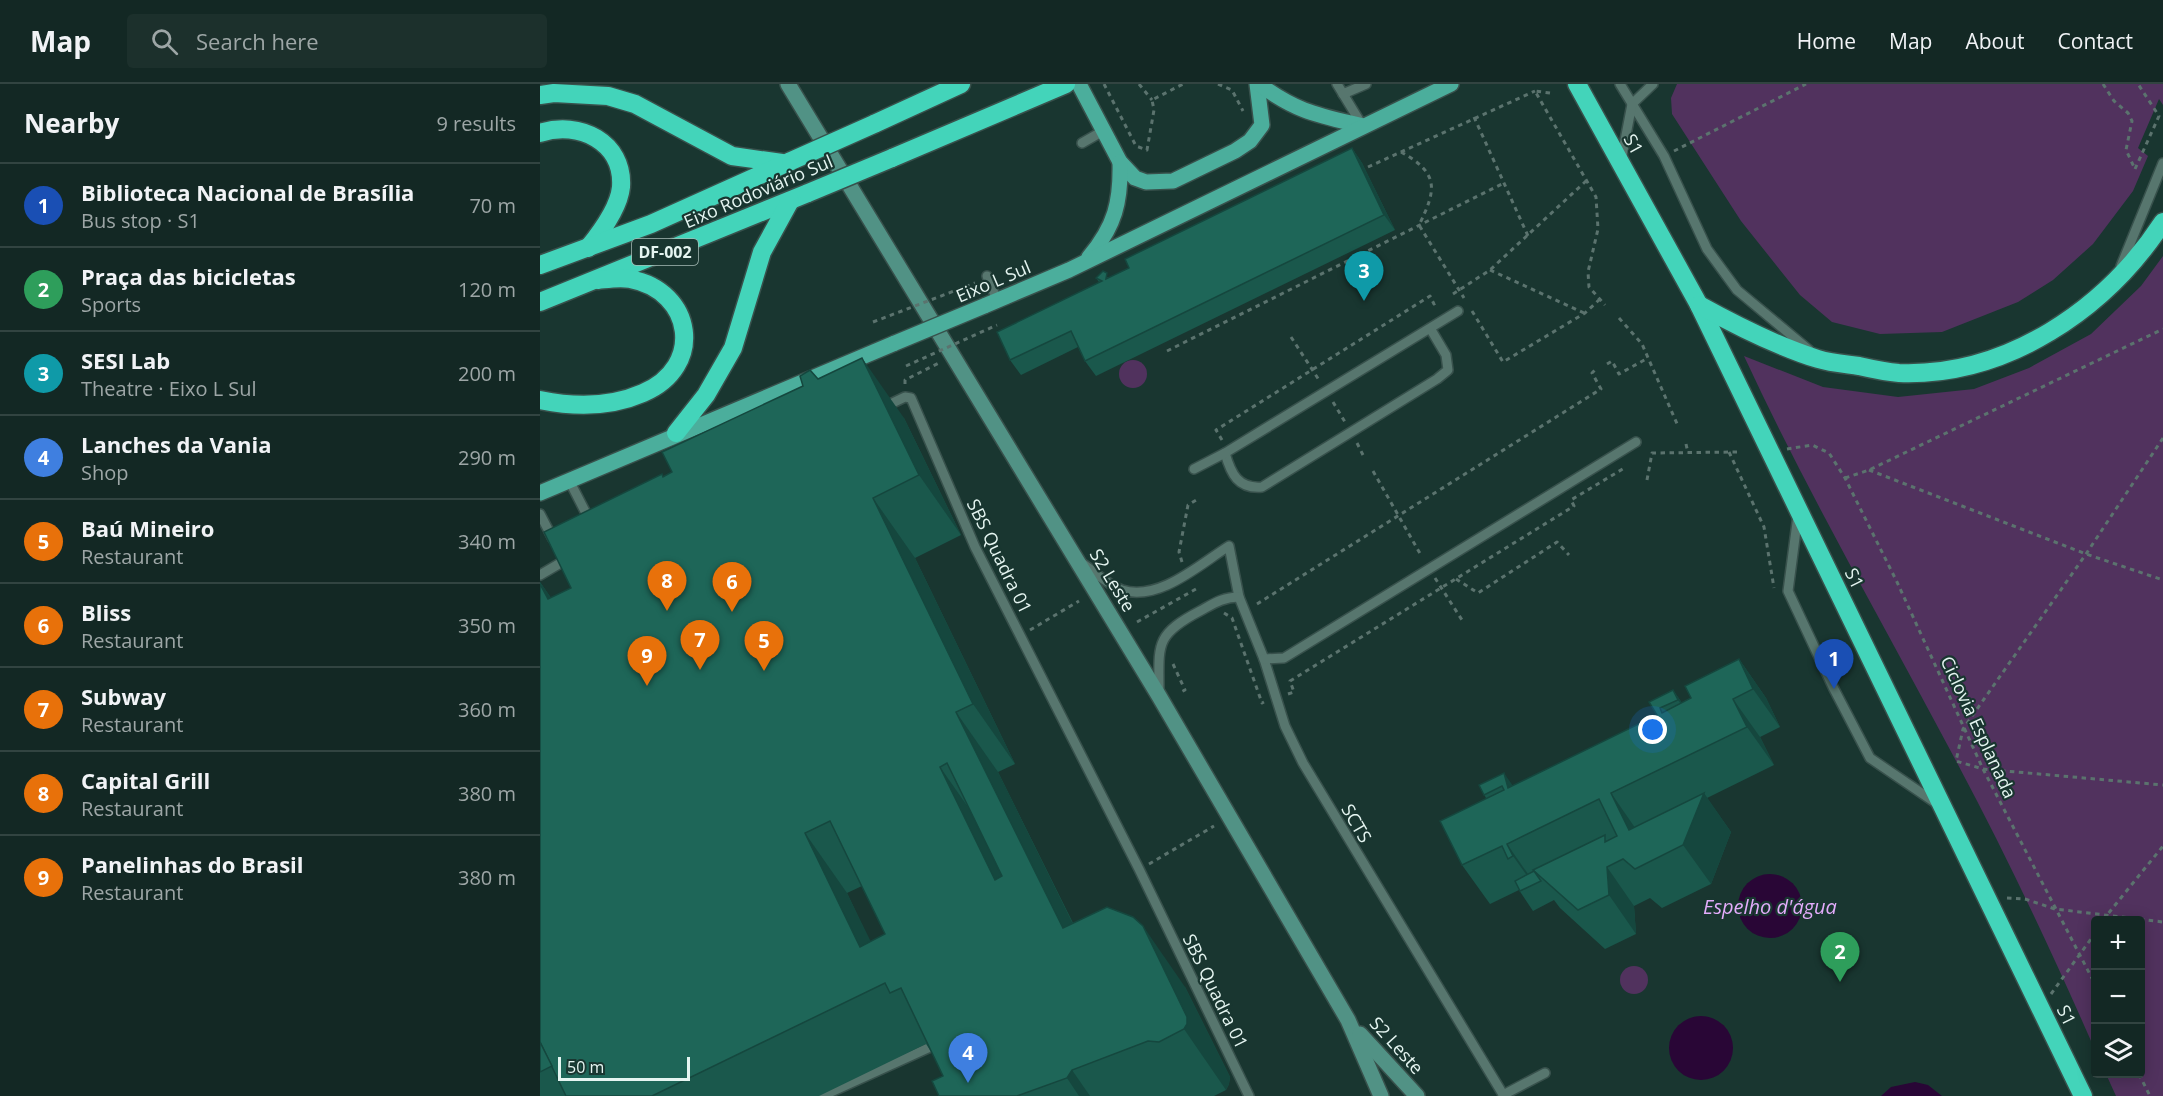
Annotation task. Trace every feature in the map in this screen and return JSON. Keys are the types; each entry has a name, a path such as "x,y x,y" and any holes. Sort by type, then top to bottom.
{"highway":[{"name":"Eixo Rodoviário Sul","path":"540,265 651,224 961,84"},
{"name":"DF-002","path":"1049,93 1066,84"},
{"path":"1049,93 1077,84"},
{"name":"S1","path":"1577,84 1699,305 2083,1096"},
{"path":"540,95 554,93 608,96 635,104 732,156 787,163"},
{"name":"Eixo Rodoviário Sul","path":"540,302 1049,93"},
{"path":"540,133 550,129 575,129 594,136 610,148 619,166 621,188 612,211 587,249"},
{"path":"676,433 706,395 734,348 762,252 790,201"},
{"path":"1699,305 1738,327 1820,360 1899,373 1949,369 1982,363 2060,326 2113,285 2144,251 2163,222"},
{"path":"540,400 591,405 619,401 645,392 665,378 677,364 686,340 686,329 679,312 669,300 642,282 627,278 598,280"}],"main road":[{"name":"S2 Leste","path":"788,84 952,357 1081,563 1159,696 1348,1020 1381,1096"},
{"path":"1077,84 1120,162 1135,178 1146,182 1173,181 1235,151 1250,141 1262,125 1258,84"},
{"path":"1258,84 1286,104 1304,112 1363,126"},
{"name":"Eixo L Sul","path":"540,493 676,433 1086,262 1451,84"},
{"path":"1086,262 1106,236 1118,208 1120,162"},
{"name":"S2 Leste","path":"1348,1020 1417,1096"}],"lane":[{"path":"1337,84 1363,126"},
{"path":"1343,94 1366,84"},
{"path":"1620,84 1664,156 1707,249 1737,290 1820,360"},
{"path":"1621,163 1632,104 1653,84"},
{"path":"1082,142 1103,131"},
{"path":"2113,285 2163,163"},
{"path":"987,276 991,303"},
{"path":"1194,470 1458,311"},
{"path":"1225,453 1231,472 1239,482 1250,488 1262,487 1437,380 1448,370 1446,355 1430,328"},
{"name":"SBS Quadra 01","path":"877,411 905,398 911,398 975,547 1118,827 1247,1095"},
{"path":"1264,659 1284,658 1636,442"},
{"path":"569,480 596,531"},
{"path":"1798,509 1788,591 1834,689 1870,759 1943,808"},
{"path":"540,514 569,571"},
{"name":"SCTS","path":"1081,563 1120,590 1138,593 1161,588 1229,546 1239,597 1264,659 1285,726 1303,763 1503,1095"},
{"path":"540,575 582,551"},
{"path":"1159,696 1159,654 1164,637 1174,625 1226,597 1239,597"},
{"path":"822,1096 945,1040 940,1030"},
{"path":"1503,1095 1545,1072"}],"path":[{"path":"1104,84 1136,146 1147,150 1154,110 1152,100 1138,84"},
{"path":"1152,100 1183,84"},
{"path":"1218,84 1232,90 1247,117"},
{"path":"1232,90 1233,84"},
{"path":"1664,156 1806,84"},
{"path":"2103,84 2114,101 2128,112 2132,122 2126,150 2135,169 2159,116 2138,84"},
{"path":"1368,167 1535,91 1550,93"},
{"path":"1535,91 1596,197 1598,229 1588,272 1589,286 1605,305"},
{"path":"1474,117 1502,184 1528,236"},
{"path":"1401,152 1425,169 1433,188 1431,200 1419,225"},
{"path":"1453,294 1490,270 1587,181"},
{"path":"1167,351 1502,184"},
{"path":"1419,225 1464,299"},
{"path":"1490,270 1585,313"},
{"path":"873,322 975,283"},
{"path":"1224,443 1216,430 1430,296 1434,304 1438,302"},
{"path":"1470,308 1503,362 1585,313 1600,299"},
{"path":"1619,318 1642,344 1678,426"},
{"path":"906,366 997,325"},
{"path":"1845,478 1869,470 2163,329"},
{"path":"1291,337 1322,384"},
{"path":"1607,364 1612,361 1619,374 1648,358"},
{"path":"905,380 925,369"},
{"path":"1259,611 1256,603 1601,389 1592,373 1595,370"},
{"path":"1329,395 1346,424"},
{"path":"2163,438 2086,554 1963,729 1956,761 1983,769 2163,785"},
{"path":"1686,444 1688,453"},
{"name":"Ciclovia Esplanada","path":"1768,448 1812,445 1829,453 1845,478 1898,582 1963,729 2091,977"},
{"path":"1647,480 1652,453 1737,452"},
{"path":"1287,695 1294,692 1290,681 1574,506 1571,500 1626,467"},
{"path":"1869,470 2086,554 2163,580"},
{"path":"1373,471 1425,561"},
{"path":"1184,565 1179,552 1188,505 1198,499"},
{"path":"1456,579 1479,593 1557,542 1569,555"},
{"path":"1434,577 1462,620"},
{"path":"1192,583 1198,595"},
{"path":"1137,622 1196,589"},
{"path":"1030,630 1078,601"},
{"path":"1218,616 1224,613 1232,618 1262,703 1268,700"},
{"path":"1171,659 1185,690 1179,693"},
{"path":"1161,857 1214,826"},
{"path":"1984,895 2025,899 2055,909 2106,916 2163,846"},
{"path":"2145,920 2163,922"},
{"path":"2040,1008 2091,940"},
{"path":"2141,1078 2150,1096"}],"shaded area":[{"path":"1677,84 2163,84 2163,105 2159,99 2138,148 2148,156 2133,191 2093,244 2053,280 2018,302 1942,332 1880,334 1832,322 1800,295 1741,221 1672,114 1671,98"},
{"path":"2163,256 2163,1096 2116,1096 2108,1078 2145,1078 2145,916 2091,916 2091,1041 1992,831 1820,509 1744,356 1823,387 1898,397 1974,389 2029,368 2091,334 2141,286"},
{"path":"1133,360 1143,364 1147,374 1143,384 1133,388 1123,384 1119,374 1123,364"},
{"path":"1634,966 1644,970 1648,980 1644,990 1634,994 1624,990 1620,980 1624,970"}],"water":[{"name":"Espelho d'água","path":"1764,874 1776,874 1793,883 1800,894 1802,906 1800,918 1793,929 1776,938 1764,938 1752,933 1743,924 1738,912 1738,900 1743,888 1752,879"},
{"path":"1701,1016 1713,1018 1724,1025 1731,1036 1733,1048 1731,1060 1724,1071 1713,1078 1701,1080 1689,1078 1678,1071 1671,1060 1669,1048 1671,1036 1678,1025 1689,1018"},
{"path":"1915,1082 1928,1085 1942,1096 1881,1096 1891,1087"}],"building":[{"path":"1352,148 1384,215 1085,361 1071,331 1010,360 997,332 1102,281 1096,278 1103,271 1107,273 1106,279 1129,268 1125,259"},
{"path":"862,358 919,475 873,498 973,704 956,712 1063,928 1107,907 1133,917 1143,926 1187,1017 1187,1024 1184,1029 1159,1042 1148,1041 1072,1070 1067,1078 1017,1096 939,1096 932,1081 943,1076 901,988 890,993 885,983 652,1096 566,1096 540,1042 540,584 548,599 571,588 544,532 662,474 663,477 672,472 662,452 803,386 800,376 810,370 818,379","holes":["947,763 1002,876 995,880 940,767","830,821 885,934 860,947 805,833"]},
{"path":"1739,659 1753,689 1733,699 1747,727 1611,793 1629,830 1704,793 1683,845 1635,869 1623,859 1607,867 1609,895 1578,910 1533,870 1605,835 1605,842 1617,836 1599,799 1507,844 1513,856 1508,859 1502,846 1462,865 1440,821 1504,790 1502,786 1484,795 1479,785 1504,773 1508,788 1657,715 1649,702 1673,690 1678,700 1660,708 1662,713 1691,698 1685,686"},
{"path":"1534,871 1541,881 1520,891 1515,881"},
{"path":"540,1042 552,1066 540,1072"}],"place":[{"name":"SESI Lab","path":"1364,301"},
{"name":"Capital Grill","path":"667,611"},
{"name":"Bliss","path":"732,612"},
{"name":"Subway","path":"700,670"},
{"name":"Baú Mineiro","path":"764,671"},
{"name":"Panelinhas do Brasil","path":"647,686"},
{"name":"Biblioteca Nacional de Brasília","path":"1834,689"},
{"name":"Praça das bicicletas","path":"1840,982"},
{"name":"Lanches da Vania","path":"968,1083"}]}
